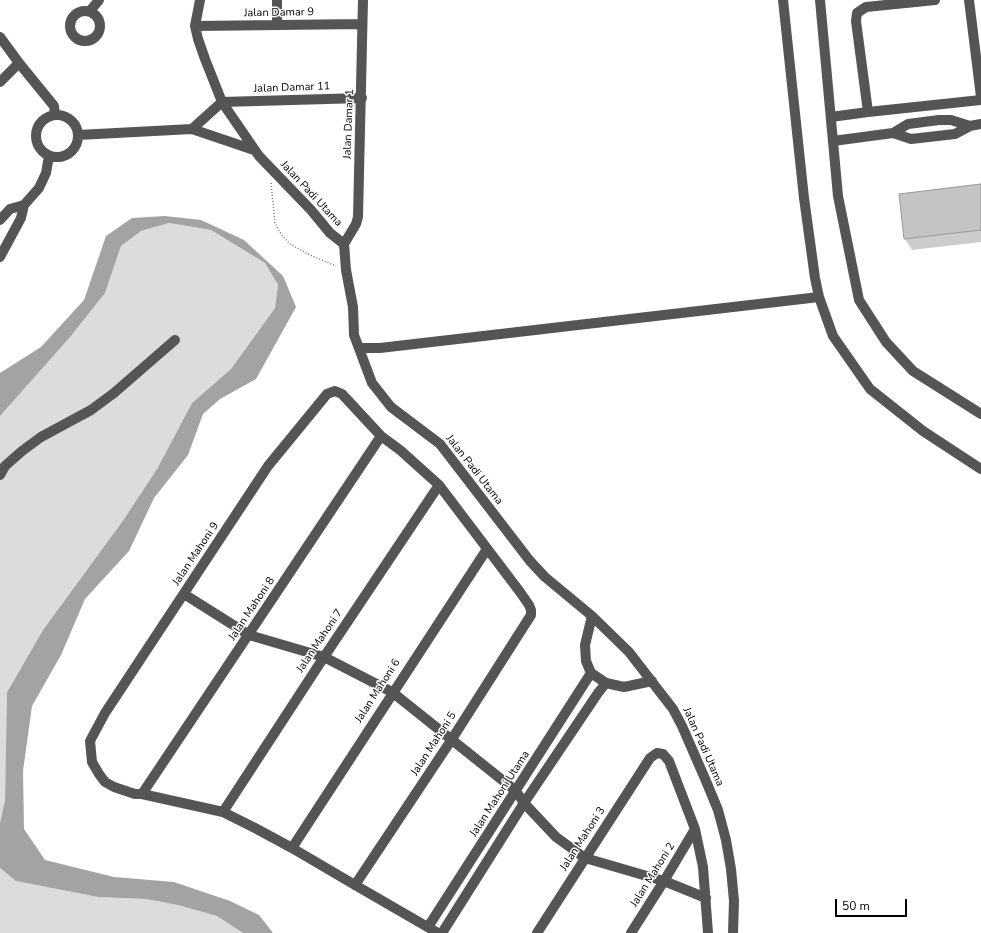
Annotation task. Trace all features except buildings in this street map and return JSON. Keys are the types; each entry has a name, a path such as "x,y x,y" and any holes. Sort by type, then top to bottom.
{"street":[{"path":"90,11 99,0"},
{"name":"Jalan Padi Utama","path":"200,0 195,26 205,59 222,102 254,150 311,210 330,233 344,244 346,270 353,308 354,335 372,383 391,407 440,444 530,561 562,592 592,616 629,652 673,709 682,726 718,810 726,840 731,869 734,901 733,933"},
{"path":"277,0 277,24"},
{"name":"Jalan Damar 1","path":"344,244 356,224 358,217 362,98 362,0"},
{"path":"783,0 804,198 815,278 819,297 833,336 870,389 923,431 981,469"},
{"path":"820,0 838,196 859,300 886,342 913,371 981,414"},
{"path":"868,112 856,21 857,14 866,7 934,0"},
{"path":"831,117 981,99 969,0"},
{"name":"Jalan Damar 9","path":"195,26 362,24"},
{"path":"0,37 54,106 55,115"},
{"path":"0,82 19,63"},
{"name":"Jalan Damar 11","path":"222,102 362,98"},
{"path":"192,129 222,102"},
{"path":"55,115 66,117 74,123 78,136 74,148 70,152 59,156 50,156 43,152 37,145 35,136 36,128 40,121 47,116 55,115"},
{"path":"833,141 893,133 908,124 939,120 951,120 970,126"},
{"path":"893,133 911,139 955,134 970,126 981,124"},
{"path":"78,136 192,129 254,150"},
{"path":"0,257 21,218 24,205 39,188 46,173 50,156"},
{"path":"0,220 10,210 24,205"},
{"path":"359,348 380,348 819,297"},
{"path":"0,475 5,466 22,451 41,437 91,410 114,393 175,340"},
{"name":"Jalan Mahoni 9","path":"142,794 126,792 105,782 92,762 90,741 105,713 268,466 327,394 335,391 342,394 381,436"},
{"path":"381,436 400,450 439,485 487,548"},
{"name":"Jalan Mahoni 8","path":"142,794 381,436"},
{"name":"Jalan Mahoni 7","path":"223,812 439,485"},
{"name":"Jalan Mahoni 5","path":"355,885 452,739 531,615 530,605 487,548"},
{"name":"Jalan Mahoni 6","path":"292,848 487,548"},
{"path":"184,594 249,635 324,657 392,692 516,791 524,803 556,837 584,858 664,881 706,898"},
{"path":"592,616 584,645 586,661 591,673 606,683 624,686 652,681"},
{"name":"Jalan Mahoni Utama","path":"428,927 591,673"},
{"path":"442,933 524,803 606,683"},
{"name":"Jalan Mahoni 3","path":"537,933 584,858 650,758 657,753 664,754 669,761 695,829"},
{"path":"142,794 223,812 292,848 438,933"},
{"path":"695,829 703,867 708,933"},
{"name":"Jalan Mahoni 2","path":"631,933 695,829"}],"path":[{"path":"269,166 275,223 281,234 290,244 310,255 346,270"}],"shaded area":[{"path":"165,216 201,220 244,240 283,276 296,307 256,379 220,399 203,414 188,455 154,498 129,551 85,599 61,655 32,706 23,771 24,829 45,860 114,877 174,882 230,901 259,915 273,933 243,933 217,916 178,905 146,899 98,897 16,881 0,868 0,823 5,800 7,692 43,630 122,522 157,469 192,403 231,369 275,308 278,285 265,263 211,230 169,223 141,231 121,246 105,293 71,336 0,416 0,373 41,347 84,300 106,236 132,218"},
{"path":"169,223 211,230 265,263 278,285 275,308 231,369 192,403 157,469 122,522 43,630 7,691 5,800 0,823 0,416 71,336 105,293 121,246 141,231"},
{"path":"0,868 16,881 98,897 146,899 178,905 217,916 243,933 0,933"}]}
